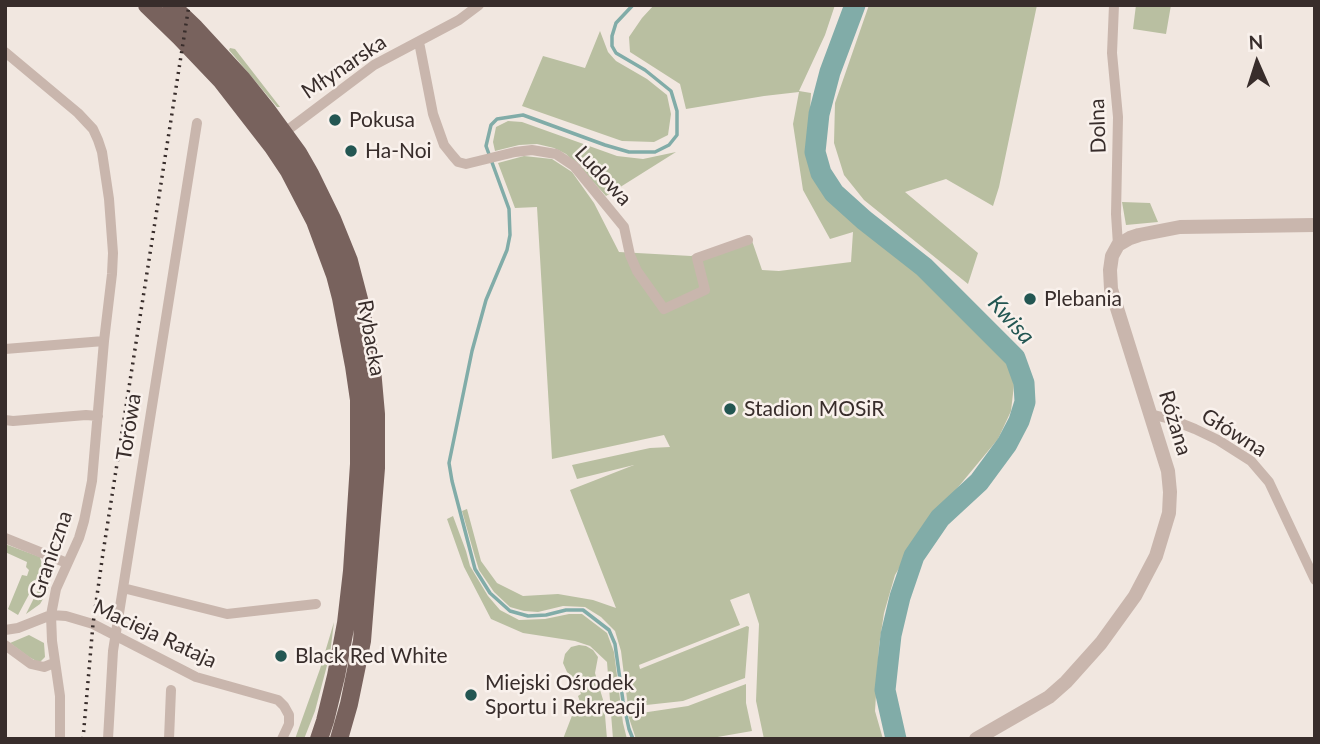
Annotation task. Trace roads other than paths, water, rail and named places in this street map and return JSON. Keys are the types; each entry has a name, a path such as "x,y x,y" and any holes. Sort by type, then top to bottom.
{"main road":[{"name":"Rybacka","path":"147,5 304,163 323,198 349,261 366,330 372,369 376,414 376,468 362,641 349,704 338,739"},
{"name":"Rybacka","path":"171,5 242,79 278,138 289,171 314,221 332,266 346,320 359,400 359,464 352,571 336,676 318,739"}],"street":[{"name":"Młynarska","path":"278,138 374,65 459,20 479,5"},
{"name":"Dolna","path":"1114,5 1112,53 1118,117 1118,245"},
{"name":"Ludowa","path":"419,42 433,114 444,145 458,162 479,162 532,150 556,154 574,166 624,227 630,255 637,271 664,309 705,290 697,258 748,240"},
{"name":"Graniczna","path":"5,52 78,113 93,129 98,140 108,199 113,253 88,505 79,537 56,589 51,615 54,663 60,696 60,739"},
{"name":"Torowa","path":"108,739 115,635 197,123"},
{"path":"1118,245 1139,235 1180,227 1315,225"},
{"name":"Różana","path":"976,739 1049,697 1101,643 1135,596 1156,556 1169,513 1168,471 1111,289 1112,256 1118,245"},
{"path":"5,349 104,341"},
{"name":"Główna","path":"1150,414 1195,429 1251,461 1269,482 1315,580"},
{"path":"5,420 97,416"},
{"path":"5,538 66,563"},
{"path":"123,588 227,614 316,604"},
{"path":"5,630 51,615"},
{"name":"Macieja Rataja","path":"51,615 93,624 196,677 275,699 288,711 289,719 282,739"},
{"path":"5,645 32,664 44,667 54,663"},
{"path":"169,739 171,690"}],"waterway":[{"path":"633,5 616,23 612,46 616,53 645,70 671,91 677,111 677,135 669,145 655,152 629,152 523,115 497,119 491,125 486,146 509,209 510,235 507,250 486,300 472,351 449,463 475,569 490,593 510,611 528,616 583,610 609,630 615,644 623,701 633,739"},
{"name":"Kwisa","path":"855,5 830,72 819,114 815,152 821,173 834,193 924,267 1015,358 1024,383 1025,402 1007,444 979,482 940,518 914,556 891,635 885,690 896,739"}],"railway":[{"path":"83,739 93,624 103,553 189,5"}],"place":[{"name":"Pokusa","path":"335,120"},
{"name":"Ha-Noi","path":"351,151"},
{"name":"Plebania","path":"1030,299"},
{"name":"Stadion MOSiR","path":"730,409"},
{"name":"Black Red White","path":"281,656"},
{"name":"Miejski Ośrodek Sportu i Rekreacji","path":"471,695"}]}
